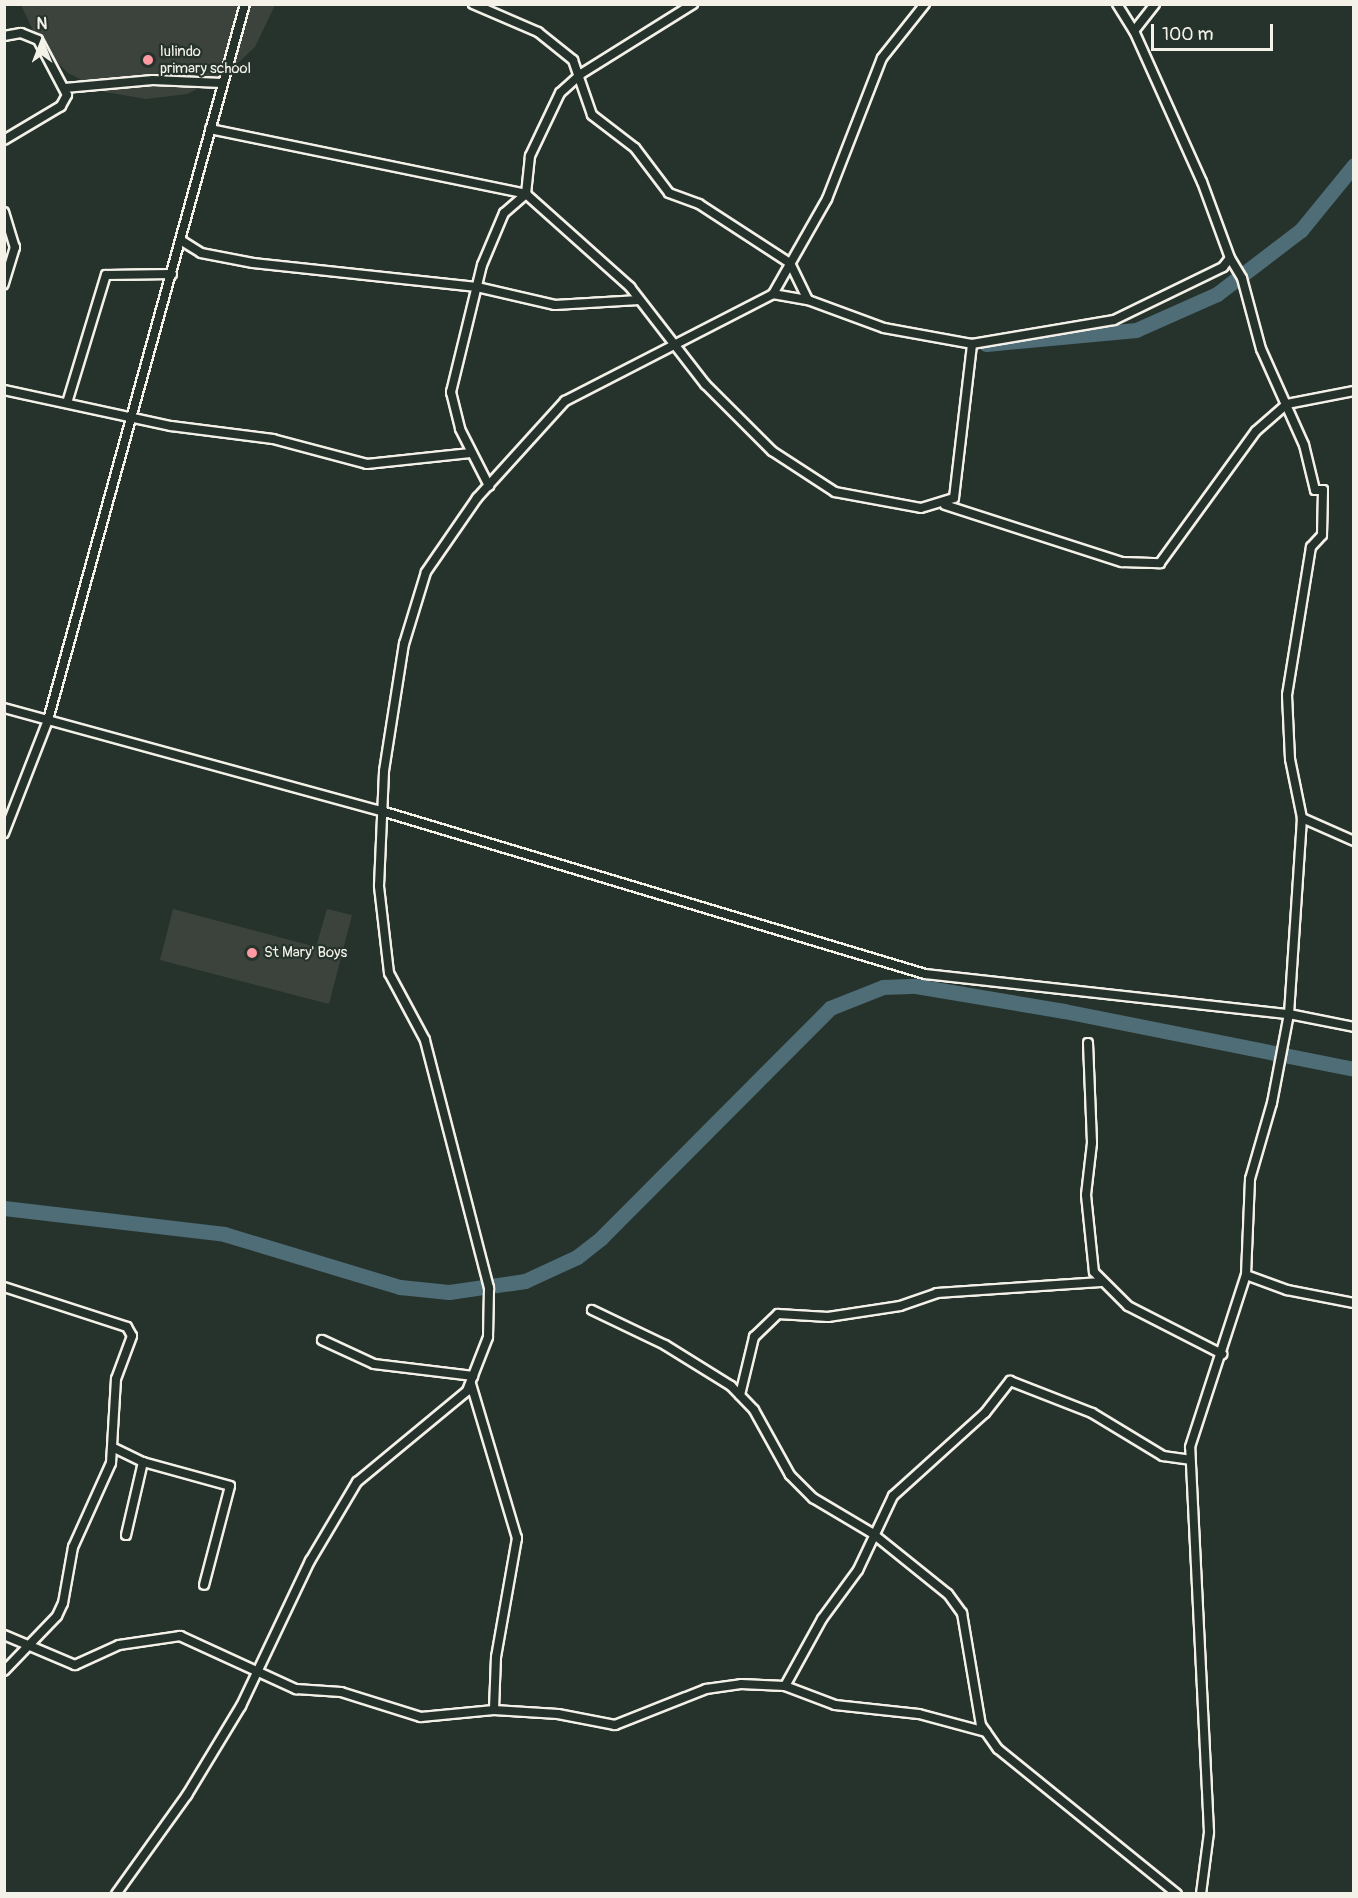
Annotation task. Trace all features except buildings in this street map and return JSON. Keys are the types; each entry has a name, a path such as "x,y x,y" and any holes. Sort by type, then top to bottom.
{"street":[{"path":"4,833 48,720 182,241 222,83 245,4"},
{"path":"473,4 538,32 573,60 581,74 592,115 635,148 669,193 699,204 790,263 808,300"},
{"path":"489,486 470,453 451,392 477,287 504,213 526,194 530,156 550,106 581,74 693,4"},
{"path":"116,1893 187,1795 258,1674 310,1561 357,1482 454,1405 472,1380 488,1337 489,1288 425,1040 389,973 379,886 378,810 404,644 426,572 436,551 564,400 773,294 827,199 882,58 925,4"},
{"path":"1117,4 1134,32 1180,128 1230,258 1242,278 1261,349 1287,404 1315,490 1323,490 1322,535 1311,547 1287,695 1290,759 1302,818 1289,1014 1272,1103 1250,1179 1246,1275 1222,1354 1194,1423 1190,1460 1209,1832 1202,1893"},
{"path":"1134,32 1155,4"},
{"path":"4,36 21,33 38,40 65,88 61,106 4,140"},
{"path":"65,88 153,80 222,83"},
{"path":"210,129 526,194 639,300 672,345 772,451 834,492 911,506 945,505 1122,562 1160,563 1229,463 1287,404 1353,391"},
{"path":"4,212 15,247 4,284"},
{"path":"182,241 201,253 253,263 477,287 574,307 639,300"},
{"path":"773,294 808,300 884,328 972,344 1114,320 1213,273 1230,258"},
{"path":"67,404 106,275 172,274"},
{"path":"945,505 954,498 972,344"},
{"path":"4,390 131,418 263,437 367,464 470,453"},
{"path":"4,708 378,810 925,974 1289,1014 1353,1027"},
{"path":"1302,818 1353,841"},
{"path":"1088,1042 1092,1143 1086,1195 1094,1272 1101,1282 1128,1306 1176,1335 1222,1354"},
{"path":"1246,1275 1295,1293 1353,1303"},
{"path":"740,1395 754,1337 778,1314 828,1317 900,1306 937,1293 1101,1282"},
{"path":"4,1287 130,1331 116,1379 114,1448 73,1547 57,1617 25,1646 4,1671"},
{"path":"592,1310 692,1360 740,1395 760,1420 790,1475 813,1498 872,1533 948,1594 962,1613 986,1732"},
{"path":"322,1340 374,1364 472,1380"},
{"path":"472,1380 512,1511 517,1544 496,1657 494,1710"},
{"path":"785,1686 822,1619 858,1570 872,1533 893,1496 985,1413 1010,1381 1092,1413 1163,1456 1190,1460"},
{"path":"114,1448 143,1462 230,1486 204,1585"},
{"path":"126,1535 143,1462"},
{"path":"4,1635 25,1646 75,1665 126,1643 180,1636 258,1674 296,1689 341,1692 421,1718 494,1710 558,1714 615,1725 706,1689 785,1686 835,1705 919,1714 986,1732 1050,1793 1177,1893"}],"shaded area":[{"name":"lulindo primary school","path":"21,5 275,5 255,47 225,75 187,94 146,99 105,92 68,73 39,43"},
{"name":"St Mary' Boys","path":"173,909 316,947 327,909 352,915 329,1004 160,960"}],"waterway":[{"path":"986,344 1136,330 1217,294 1301,230 1354,165"},
{"path":"4,1208 224,1234 400,1287 449,1292 525,1281 577,1257 601,1238 830,1008 883,987 916,986 1064,1011 1354,1069"}],"place":[{"name":"lulindo primary school","path":"148,60"},
{"name":"St Mary' Boys","path":"252,953"}]}
